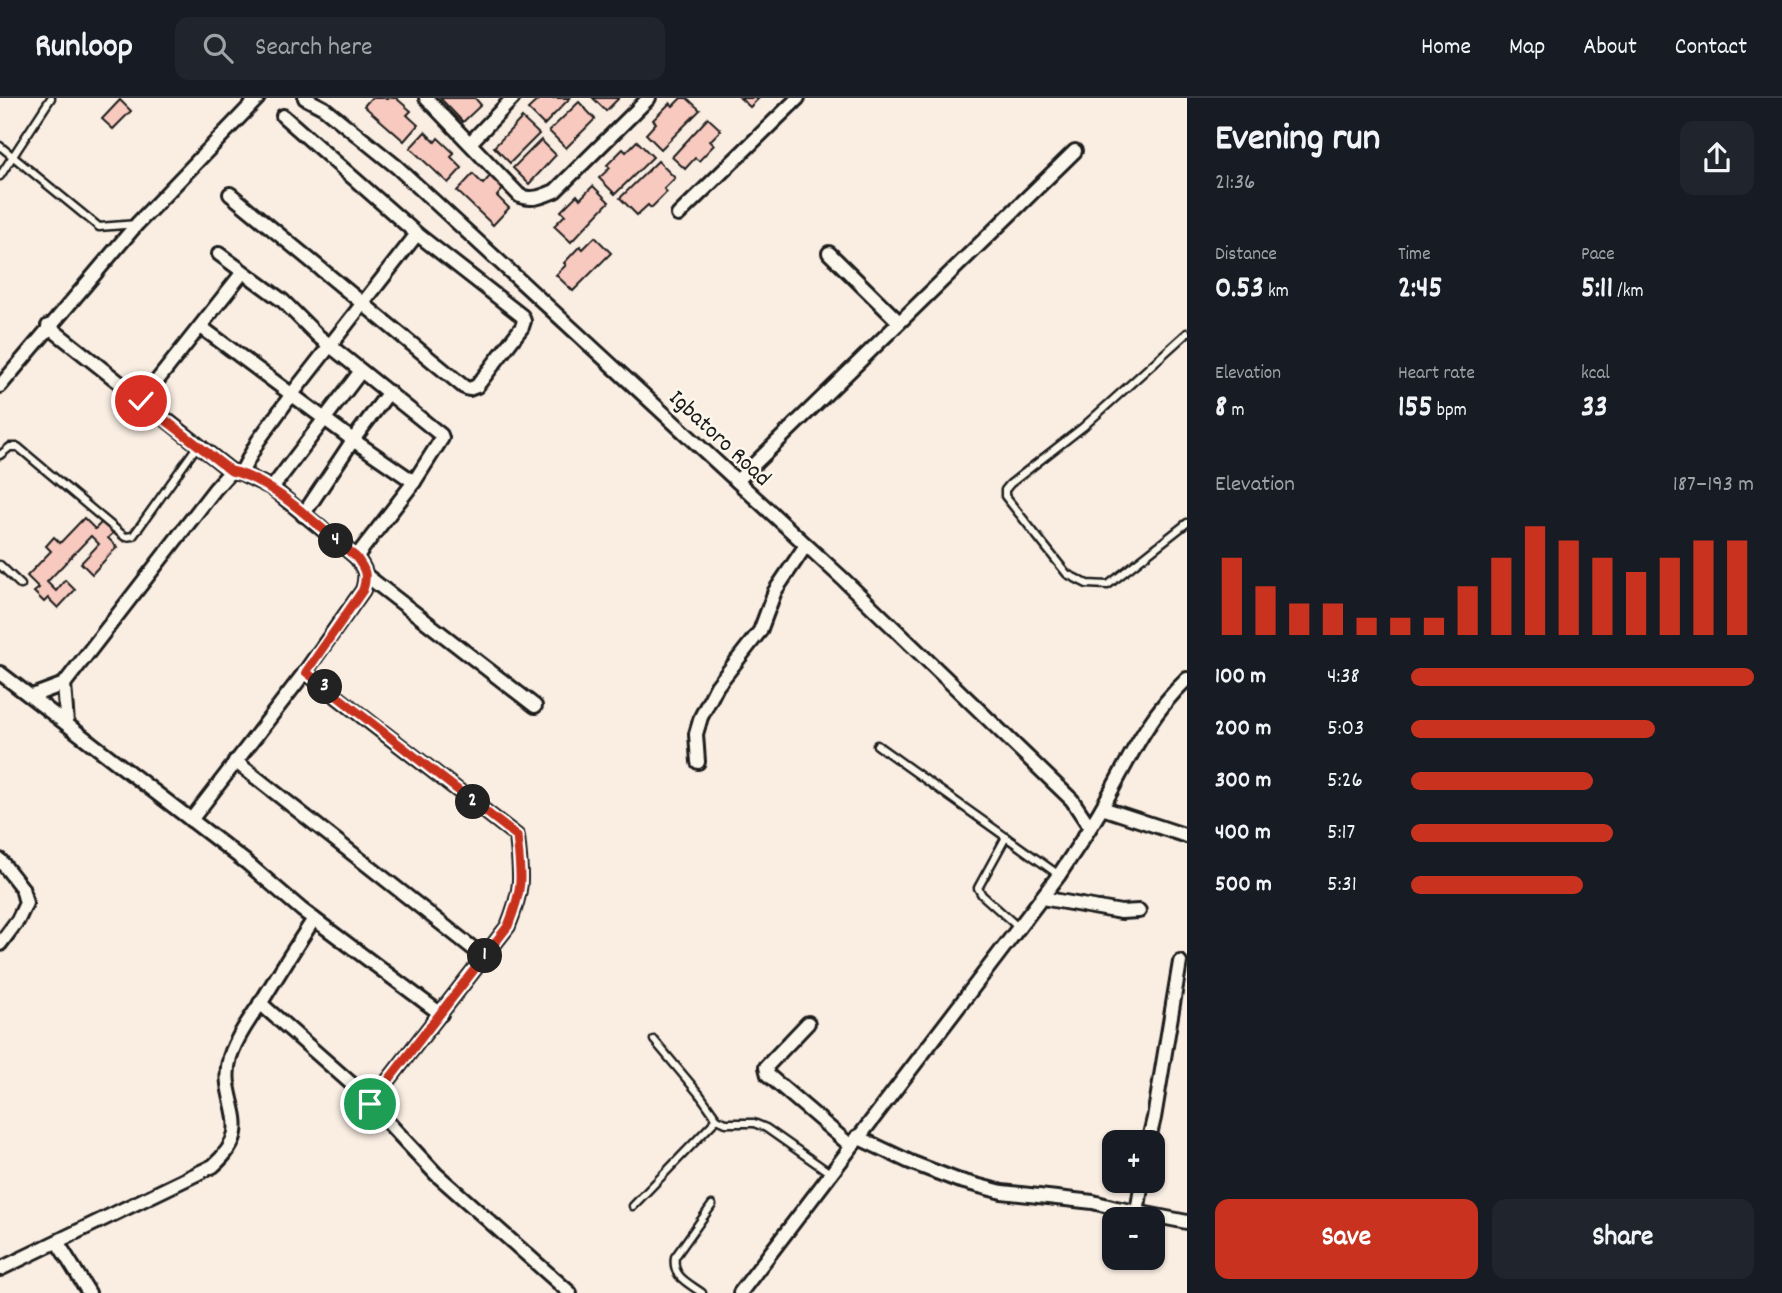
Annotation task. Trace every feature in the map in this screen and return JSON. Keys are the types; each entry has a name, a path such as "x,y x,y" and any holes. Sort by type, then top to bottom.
{"street":[{"path":"0,386 136,224 258,98"},
{"name":"Igbatoro Road","path":"305,98 324,108 397,167 806,545 1063,791 1090,827"},
{"path":"426,98 520,196 527,199 539,198 555,191 649,98"},
{"path":"470,143 513,98"},
{"path":"678,215 798,98"},
{"path":"230,194 360,304 464,387 469,389 477,386 522,327 522,316 417,234 283,116"},
{"path":"737,481 1075,151"},
{"path":"32,696 64,684 236,472 360,304 417,234"},
{"path":"829,253 900,322"},
{"path":"219,254 283,301 307,327 441,435 442,438 414,482 356,557"},
{"path":"141,401 243,272"},
{"path":"48,326 198,445 236,472 272,488 356,557 365,569 367,576 363,590 306,672 191,820"},
{"path":"201,327 414,482"},
{"path":"272,488 361,372"},
{"path":"303,515 389,392"},
{"path":"698,762 696,734 701,717 718,686 760,631 775,592 806,545"},
{"path":"367,576 535,706"},
{"path":"306,672 517,836 522,879 520,896 508,926 370,1104"},
{"path":"0,673 314,919 441,1014"},
{"path":"740,1293 1042,898 1102,808 1159,707 1187,679"},
{"path":"64,684 67,724"},
{"path":"235,761 484,957"},
{"path":"1102,808 1187,836"},
{"path":"0,860 22,888 26,903 18,920 0,944"},
{"path":"1042,898 1121,912 1139,911"},
{"path":"0,1269 214,1166 224,1157 233,1142 237,1122 229,1091 230,1058 260,1003 314,919"},
{"path":"1151,1130 1180,962"},
{"path":"260,1003 370,1104 436,1174 570,1293"},
{"path":"808,1023 766,1067 766,1071 854,1142 957,1180 1002,1192 1093,1202 1113,1207"},
{"path":"1165,1219 1187,1223"},
{"path":"58,1243 89,1293"}],"lane":[{"path":"0,176 51,98"},
{"path":"0,146 99,227 136,224"},
{"path":"1186,526 1108,585 1087,584 1067,574 1004,496 1010,484 1083,427 1187,333"},
{"path":"0,455 10,447 18,447 129,538 198,445"},
{"path":"0,565 21,585"},
{"path":"877,745 1059,874"},
{"path":"1006,837 978,888 982,895 1019,928"},
{"path":"654,1040 717,1119 726,1123 754,1123 766,1128 830,1173"},
{"path":"633,1206 717,1119"},
{"path":"702,1293 677,1275 675,1257 712,1205"}],"building":[{"path":"371,98 396,98 411,111 407,115 418,125 404,141 364,106"},
{"path":"440,98 475,98 481,105 463,122"},
{"path":"540,98 570,98 544,125 528,109"},
{"path":"593,98 619,98 606,111"},
{"path":"681,98 687,98 700,110 661,149 646,134 656,123 653,120 670,103 673,106"},
{"path":"740,98 759,98 750,107"},
{"path":"120,100 131,111 113,129 102,119"},
{"path":"579,102 595,119 566,148 549,131"},
{"path":"522,118 539,134 510,163 494,147"},
{"path":"708,118 721,130 710,141 714,145 699,161 695,158 685,169 672,157"},
{"path":"425,132 435,142 438,138 454,153 451,157 462,168 448,183 410,148"},
{"path":"541,140 556,155 529,184 513,168"},
{"path":"637,141 653,157 615,194 599,178 610,168 607,165 623,149 626,152"},
{"path":"658,161 675,178 664,189 667,192 651,208 648,205 637,215 620,198"},
{"path":"473,174 483,184 491,175 504,188 497,196 509,208 493,225 457,191"},
{"path":"593,186 609,202 571,242 554,226 565,215 561,211 577,195 580,199"},
{"path":"595,237 611,253 573,291 556,275 580,246 583,249"},
{"path":"84,518 95,529 102,522 113,533 108,538 117,547 92,574 81,563 99,544 91,536 47,582 56,591 65,580 75,590 58,608 48,598 44,602 34,592 39,588 27,576 51,551 46,546 54,537 60,543"}],"route":[{"path":"141,401 231,471 272,488 356,557 367,576 363,590 306,672 517,836 522,879 520,896 508,926 370,1104"}]}
